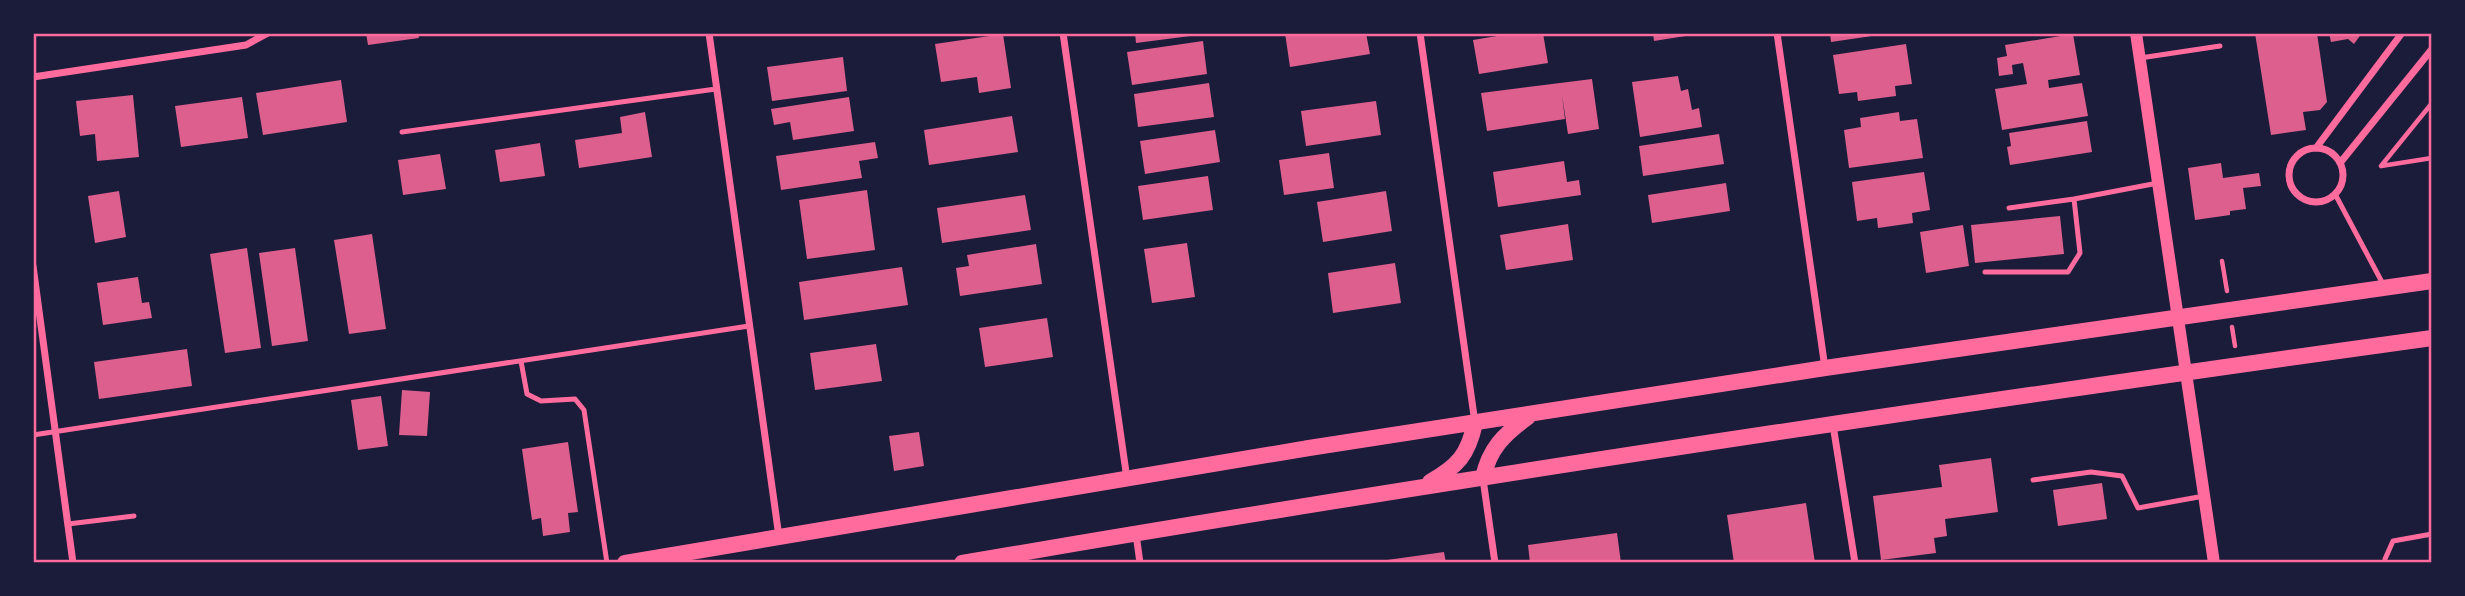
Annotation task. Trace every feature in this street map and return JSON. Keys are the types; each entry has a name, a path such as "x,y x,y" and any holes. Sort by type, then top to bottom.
{"main road":[{"path":"625,563 1127,479 1825,368 2432,281"},
{"path":"962,563 1483,478 2432,338"},
{"path":"1483,478 1487,460 1496,443 1533,414"},
{"path":"1418,488 1445,473 1461,460 1471,442 1475,423"}],"street":[{"path":"33,76 246,45 268,33"},
{"path":"709,33 779,537"},
{"path":"1063,33 1127,479"},
{"path":"1420,33 1475,423"},
{"path":"1777,33 1825,368"},
{"path":"2136,33 2214,563"},
{"path":"2316,148 2402,33"},
{"path":"2340,163 2432,49"},
{"path":"2316,148 2330,152 2340,163 2343,179 2335,194 2328,200 2311,202 2295,193 2291,186 2289,177 2293,160 2307,149 2316,148"},
{"path":"33,266 73,563"},
{"path":"1833,425 1855,563"},
{"path":"1483,478 1495,563"},
{"path":"1136,533 1140,563"}],"lane":[{"path":"2140,58 2220,46"},
{"path":"402,132 716,89"},
{"path":"2009,208 2158,183"},
{"path":"2335,194 2385,288"},
{"path":"1985,272 2068,272 2080,253 2074,199"},
{"path":"33,435 749,326"},
{"path":"522,361 527,394 541,401 575,399 584,410 607,563"},
{"path":"2033,480 2091,472 2122,476 2138,508 2204,496"},
{"path":"68,524 134,516"},
{"path":"2385,563 2393,541 2432,534"}],"path":[{"path":"2432,103 2381,166 2432,158"}],"building":[{"path":"366,33 418,33 419,38 368,45"},
{"path":"1135,33 1197,33 1198,35 1136,43"},
{"path":"1285,33 1366,33 1370,54 1290,67"},
{"path":"1515,33 1543,33 1548,63 1479,74 1473,40"},
{"path":"1653,33 1692,33 1692,35 1654,41"},
{"path":"1830,33 1878,33 1879,35 1831,42"},
{"path":"2255,33 2317,33 2327,102 2320,110 2303,112 2306,130 2271,135"},
{"path":"2329,33 2362,33 2354,44 2348,39 2331,42"},
{"path":"1003,34 1011,88 979,93 977,77 941,82 935,44"},
{"path":"2073,34 2080,75 2048,80 2049,88 2082,83 2088,116 2002,130 1995,89 2027,84 2023,63 2012,65 2013,74 1999,76 1997,58 2007,56 2005,45"},
{"path":"1203,41 1207,74 1132,85 1127,52"},
{"path":"1906,44 1912,84 1895,86 1896,96 1858,101 1857,92 1839,94 1833,55"},
{"path":"843,57 847,91 772,101 767,67"},
{"path":"1678,76 1681,91 1688,89 1692,110 1699,108 1702,127 1640,137 1632,82"},
{"path":"1592,79 1599,129 1568,134 1562,95 1565,119 1487,131 1481,93"},
{"path":"341,80 347,122 263,135 256,93"},
{"path":"1209,83 1214,117 1138,127 1134,94"},
{"path":"133,95 139,157 97,161 95,134 80,136 76,101"},
{"path":"242,97 248,138 181,147 175,106"},
{"path":"849,97 854,131 793,140 790,122 774,125 771,109"},
{"path":"1376,101 1381,135 1306,146 1301,111"},
{"path":"645,112 652,157 579,168 575,140 622,133 620,117"},
{"path":"1899,112 1900,121 1917,119 1923,158 1849,168 1844,130 1861,127 1860,118"},
{"path":"1012,116 1018,152 929,165 924,130"},
{"path":"2087,121 2092,152 2010,165 2007,147 2011,146 2009,133"},
{"path":"1215,130 1220,162 1145,174 1140,141"},
{"path":"1719,134 1724,164 1643,176 1639,146"},
{"path":"875,142 878,158 859,161 862,178 781,190 776,156"},
{"path":"540,143 545,176 500,182 495,150"},
{"path":"1329,153 1334,188 1284,195 1279,160"},
{"path":"440,154 446,189 403,195 398,160"},
{"path":"1564,161 1567,182 1579,180 1581,195 1498,207 1493,172"},
{"path":"2221,163 2223,178 2259,173 2261,186 2243,188 2246,209 2230,211 2230,215 2195,220 2188,168"},
{"path":"1924,172 1930,210 1912,213 1913,223 1878,228 1877,218 1857,221 1852,182"},
{"path":"1208,176 1213,210 1143,220 1138,186"},
{"path":"1726,183 1730,211 1652,223 1648,195"},
{"path":"867,190 875,250 807,259 799,200"},
{"path":"119,191 126,237 95,243 88,196"},
{"path":"1386,191 1392,231 1323,242 1317,202"},
{"path":"1025,195 1031,230 942,243 937,208"},
{"path":"2060,216 2064,254 1975,263 1971,225"},
{"path":"1568,224 1573,260 1506,270 1500,235"},
{"path":"1963,225 1969,266 1926,273 1920,232"},
{"path":"372,234 386,329 349,334 334,240"},
{"path":"1187,243 1195,297 1152,303 1144,249"},
{"path":"1036,244 1042,284 960,296 956,268 969,266 967,255"},
{"path":"247,248 261,348 225,353 210,254"},
{"path":"295,248 308,341 272,346 259,253"},
{"path":"1395,263 1401,303 1333,313 1328,273"},
{"path":"902,267 908,305 804,320 799,282"},
{"path":"138,277 142,303 149,302 152,318 103,325 97,283"},
{"path":"1047,318 1053,357 985,367 979,328"},
{"path":"876,344 882,381 815,390 810,353"},
{"path":"187,349 192,386 99,399 94,362"},
{"path":"402,390 430,392 427,436 399,435"},
{"path":"381,396 388,446 358,450 351,400"},
{"path":"919,432 924,466 894,471 889,436"},
{"path":"568,442 578,512 568,513 570,532 543,536 541,518 532,520 522,449"},
{"path":"1991,458 1998,512 1945,519 1947,536 1934,538 1936,553 1881,560 1873,496 1942,487 1939,465"},
{"path":"2102,483 2107,519 2058,526 2053,490"},
{"path":"1806,503 1815,563 1734,563 1727,515"},
{"path":"1617,533 1621,563 1530,563 1528,545"},
{"path":"1444,552 1446,563 1387,563 1387,560"}]}
